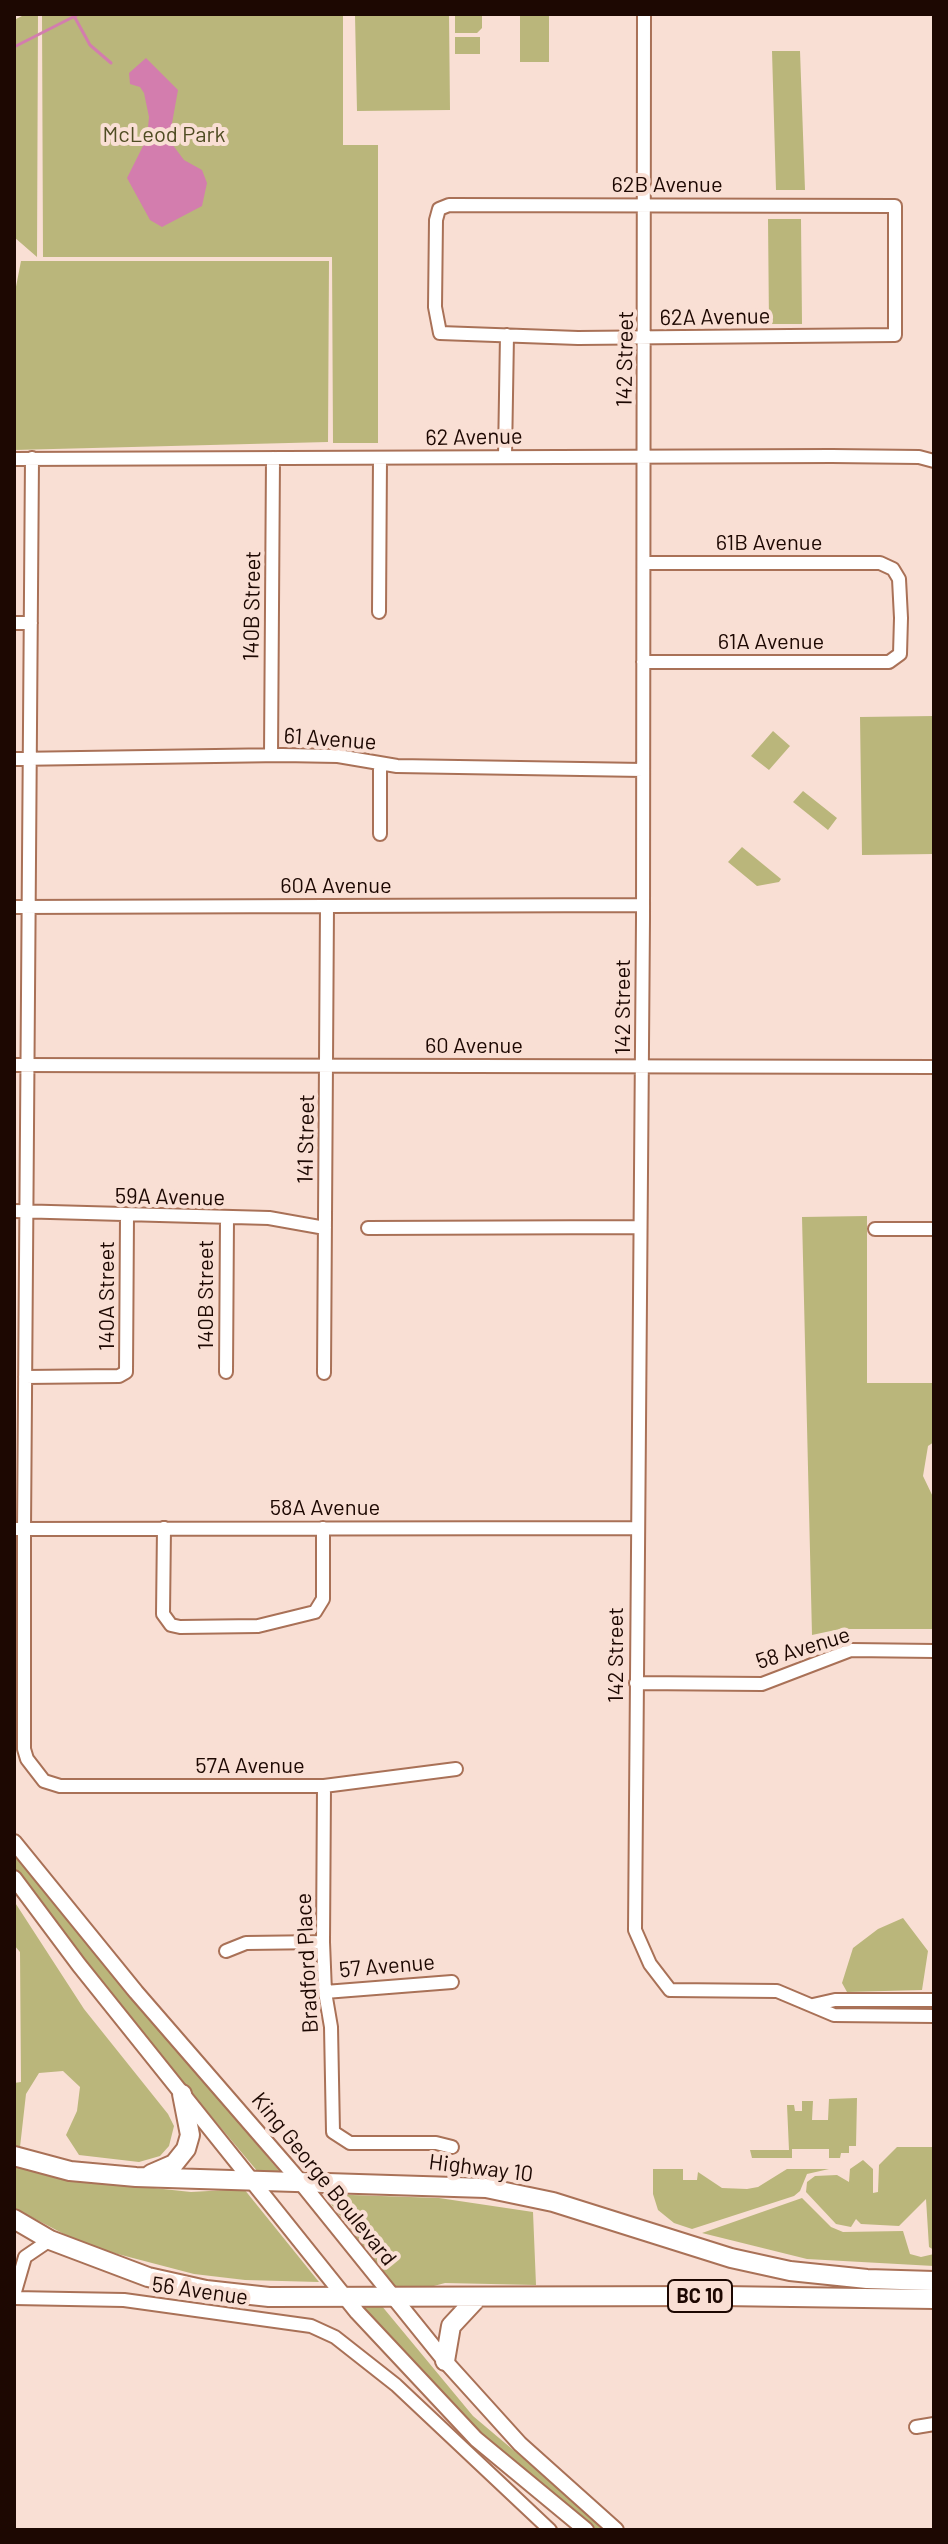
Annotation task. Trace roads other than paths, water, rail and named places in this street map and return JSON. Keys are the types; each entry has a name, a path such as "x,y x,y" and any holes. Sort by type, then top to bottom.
{"highway":[{"path":"136,2177 174,2164 186,2149 190,2135 182,2094"},
{"name":"Highway 10","path":"14,2156 70,2171 136,2177 486,2188 553,2202 704,2250 775,2268 867,2279 934,2281"},
{"name":"BC 10","path":"14,2219 50,2240 119,2268 206,2290 269,2297 794,2296 934,2299"},
{"path":"445,2361 451,2326 478,2297"}],"main road":[{"name":"King George Boulevard","path":"14,1842 136,1992 299,2180 445,2361 520,2444 616,2530"},
{"path":"14,1878 345,2297 476,2439 586,2530"}],"street":[{"name":"142 Street","path":"644,14 643,905 635,1934 650,1964 670,1990 777,1991 813,2005"},
{"name":"62B Avenue","path":"440,333 435,307 439,209 449,205 895,206 895,335"},
{"name":"62A Avenue","path":"440,333 645,337 895,335"},
{"path":"505,456 507,335"},
{"name":"62 Avenue","path":"14,459 644,456 919,457 934,461"},
{"path":"19,1529 25,1377 20,1212 21,1065 29,907 32,458"},
{"name":"140B Street","path":"271,755 273,458"},
{"path":"379,612 380,458"},
{"name":"61B Avenue","path":"644,563 880,563 893,569 899,579 901,649 898,659"},
{"path":"14,623 31,623"},
{"name":"61A Avenue","path":"643,662 898,659"},
{"name":"61 Avenue","path":"14,759 338,756 380,763 548,767 575,772 643,770"},
{"path":"380,763 380,834"},
{"name":"60A Avenue","path":"14,907 643,905"},
{"name":"141 Street","path":"324,1373 327,906"},
{"name":"60 Avenue","path":"21,1065 934,1067"},
{"name":"59A Avenue","path":"20,1212 269,1218 325,1228"},
{"name":"140A Street","path":"25,1377 124,1374 127,1216"},
{"name":"140B Street","path":"226,1372 227,1218"},
{"path":"368,1228 639,1227"},
{"path":"875,1229 934,1229"},
{"path":"164,1528 163,1614 171,1625 258,1626 315,1612 323,1599 323,1528"},
{"name":"58A Avenue","path":"19,1529 637,1528"},
{"name":"57A Avenue","path":"19,1529 24,1749 32,1769 44,1781 60,1786 324,1786 456,1769"},
{"name":"58 Avenue","path":"636,1683 762,1684 851,1650 934,1651"},
{"name":"Bradford Place","path":"324,1786 323,1942 325,1992 331,2027 331,2124 336,2137 350,2143 436,2143 452,2147"},
{"path":"226,1951 246,1943 323,1942"},
{"name":"57 Avenue","path":"325,1992 452,1982"},
{"path":"813,2005 835,2000 934,2000"},
{"path":"813,2005 834,2015 934,2016"},
{"path":"14,2296 25,2257 50,2240"},
{"name":"56 Avenue","path":"14,2296 124,2300 311,2326 335,2337 369,2362 550,2530"},
{"path":"916,2427 934,2424"}],"waterway":[{"path":"14,47 79,14"},
{"path":"74,16 90,45 111,63"}],"park label":[{"name":"McLeod Park","path":"164,135"}]}
